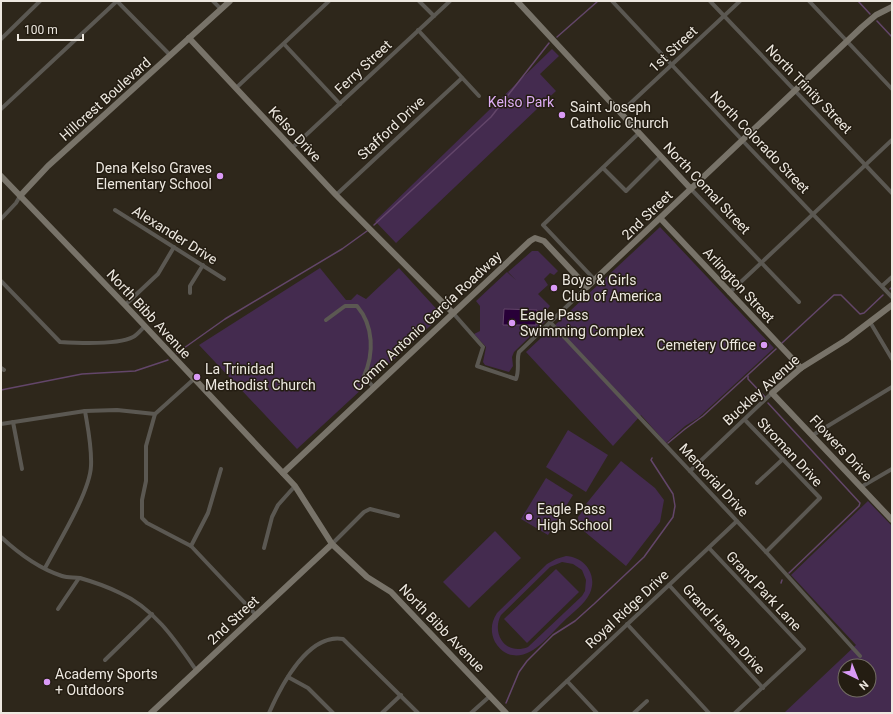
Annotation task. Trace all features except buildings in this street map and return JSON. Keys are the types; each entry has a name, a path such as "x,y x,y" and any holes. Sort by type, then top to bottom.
{"street":[{"path":"1,39 40,1"},
{"path":"1,109 117,1 170,55"},
{"path":"213,1 221,9"},
{"name":"Hillcrest Boulevard","path":"1,219 48,166 230,1"},
{"path":"236,88 329,1"},
{"path":"419,1 434,16"},
{"name":"Ferry Street","path":"292,148 450,1"},
{"name":"North Comal Street","path":"517,1 620,113 799,302"},
{"name":"North Colorado Street","path":"612,1 892,297"},
{"name":"North Trinity Street","path":"710,1 892,193"},
{"name":"1st Street","path":"620,113 740,1"},
{"path":"809,1 892,89"},
{"name":"2nd Street","path":"453,313 483,347 477,366 516,379 519,370 517,357 519,352 847,41 876,15 892,7"},
{"path":"418,30 479,96"},
{"name":"Kelso Drive","path":"189,38 336,195 453,313"},
{"path":"284,44 340,104"},
{"name":"Stafford Drive","path":"336,195 462,78"},
{"path":"595,280 543,225 639,133"},
{"path":"729,293 892,140"},
{"path":"603,168 626,191 661,156"},
{"name":"North Bibb Avenue","path":"1,176 126,305 295,486 332,544 367,577 391,592 506,713"},
{"name":"Alexander Drive","path":"115,210 224,279"},
{"name":"Arlington Street","path":"660,219 801,368"},
{"name":"Comm Antonio García Roadway","path":"283,473 530,241 535,238 544,241 587,287"},
{"path":"126,305 158,274 174,247"},
{"path":"190,293 190,286 203,265"},
{"path":"882,286 892,277"},
{"path":"1,281 60,342 83,344 115,341 133,337 145,326"},
{"name":"Buckley Avenue","path":"690,471 772,393 801,368 846,340 892,305"},
{"path":"326,320 345,306 357,306 363,314 372,346 369,362 364,376 374,388"},
{"name":"Memorial Drive","path":"550,322 766,552 860,656"},
{"path":"870,322 892,359"},
{"path":"194,379 155,414 146,446 146,481 142,500 142,518 147,523 191,546 256,615"},
{"path":"813,435 892,387"},
{"name":"Flowers Drive","path":"772,393 892,520"},
{"path":"1,424 85,411 117,410 155,414"},
{"path":"46,568 86,490 88,482 91,467 89,435 85,411"},
{"name":"Stroman Drive","path":"745,420 820,498 766,552"},
{"path":"13,422 22,469"},
{"path":"757,483 783,459"},
{"path":"191,546 208,513 221,469"},
{"path":"861,487 891,471"},
{"path":"264,548 272,517 278,505 295,486"},
{"path":"332,544 364,512 370,509 398,516"},
{"name":"Royal Ridge Drive","path":"533,713 737,521"},
{"path":"1,537 14,550 63,576 79,578 122,593 152,614 177,643 196,670"},
{"name":"2nd Street","path":"151,713 332,544"},
{"name":"Grand Park Lane","path":"709,548 804,649 762,688"},
{"path":"58,609 79,578"},
{"name":"Grand Haven Drive","path":"669,585 762,688"},
{"path":"105,660 152,614"},
{"path":"627,624 709,713"},
{"path":"268,713 281,686 293,669 322,641 333,637 343,639 418,713"},
{"path":"288,677 308,688 333,713"},
{"path":"567,681 597,713"},
{"path":"735,713 762,688"},
{"path":"382,713 401,695"},
{"path":"471,713 490,696"},
{"path":"634,713 647,701"}],"green space":[{"name":"Kelso Park","path":"552,49 559,56 540,74 556,91 396,243 375,221"},
{"path":"660,227 774,348 698,418 685,426 666,443 641,415 613,446 526,352"},
{"name":"Eagle Pass Swimming Complex","path":"532,251 538,251 558,271 554,275 550,273 544,279 548,285 538,294 550,306 546,311 551,316 514,352 512,357 513,366 509,372 485,365 483,362 486,347 474,334 480,331 480,306 476,301 507,272 516,280 508,272"},
{"path":"320,268 346,300 351,300 357,294 366,299 399,268 442,315 297,449 199,345"},
{"path":"568,430 608,455 586,492 546,467"},
{"path":"621,461 655,488 664,500 660,522 626,566 579,527 578,517 587,505 586,504"},
{"path":"546,478 573,495 548,535 521,519"},
{"path":"868,501 892,526 892,713 784,713 837,663 837,698 877,698 877,658 842,658 856,645 791,575"},
{"path":"495,531 521,558 469,608 443,582"},
{"path":"566,556 573,557 584,563 591,573 592,579 592,586 588,597 582,605 546,640 532,651 516,655 508,654 502,651 492,635 492,623 495,616 547,564","holes":["562,562 573,564 582,570 586,580 585,591 582,596 528,647 520,649 513,648 502,642 498,629 498,622 501,615 550,567"]},
{"path":"556,569 579,592 527,643 504,619"}],"shaded area":[{"path":"504,309 537,310 536,325 503,325"}],"waterway":[{"path":"557,37 598,1"},
{"path":"858,1 870,14"},
{"path":"877,21 892,37"},
{"path":"374,225 491,117 549,43"},
{"path":"177,353 225,319 342,249 367,231"},
{"path":"782,343 834,295 841,295 860,314 864,313 883,295"},
{"path":"668,443 703,416 776,349"},
{"path":"1,390 82,374 135,371 168,360"},
{"path":"748,376 748,379 765,397"},
{"path":"768,403 860,503 859,506 789,573"},
{"path":"506,703 519,672 527,661 553,635 575,621 644,557 673,517 675,506 673,494 651,460 652,458"}],"place":[{"name":"Saint Joseph Catholic Church","path":"562,115"},
{"name":"Dena Kelso Graves Elementary School","path":"220,176"},
{"name":"Boys & Girls Club of America","path":"554,288"},
{"name":"Eagle Pass Swimming Complex","path":"512,323"},
{"name":"Cemetery Office","path":"764,345"},
{"name":"La Trinidad Methodist Church","path":"197,377"},
{"name":"Eagle Pass High School","path":"529,517"},
{"name":"Academy Sports + Outdoors","path":"47,682"}]}
